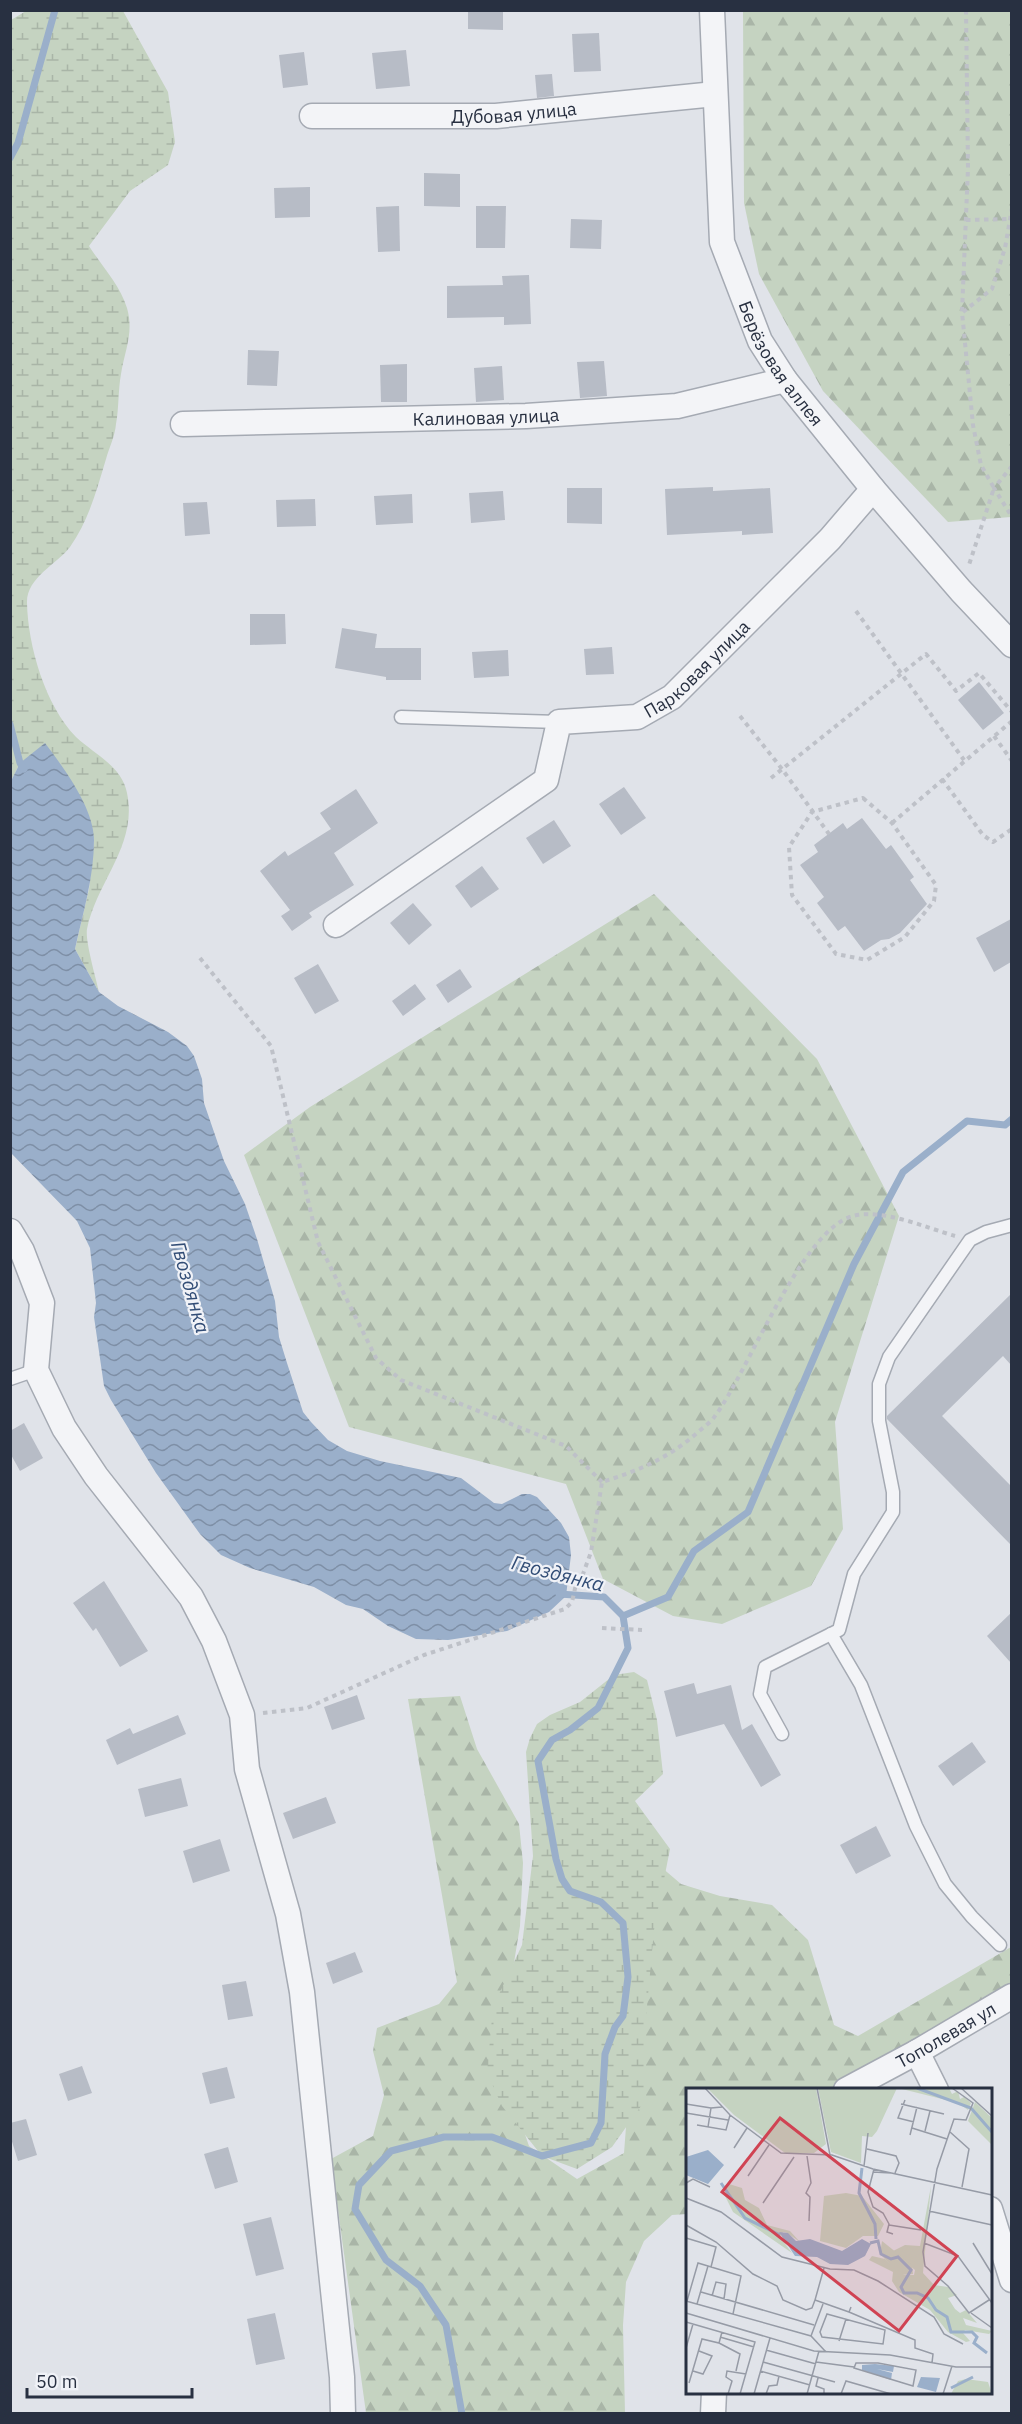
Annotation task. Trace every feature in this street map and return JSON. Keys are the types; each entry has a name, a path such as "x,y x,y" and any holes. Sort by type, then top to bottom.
{"street":[{"name":"Берёзовая аллея","path":"712,10 722,242 760,341 785,380 873,489 1011,645"},
{"name":"Дубовая улица","path":"312,116 496,116 715,94"},
{"name":"Калиновая улица","path":"183,423 526,416 677,406 785,380"},
{"name":"Парковая улица","path":"559,722 637,717 672,697 830,539 873,489"},
{"path":"336,925 546,780 559,722"},
{"path":"10,1231 21,1251 42,1303 36,1370 64,1428 96,1476 191,1597 214,1641 242,1715 247,1769 288,1914 302,1992 342,2377 343,2414"},
{"name":"Тополевая ул","path":"850,2088 917,2052 1011,1996"},
{"path":"917,2052 935,2088"},
{"path":"992,2215 1010,2270 1011,2280"},
{"path":"713,2414 714,2394"}],"lane":[{"path":"400,717 559,722"},
{"path":"782,1734 760,1694 765,1668 839,1630 854,1574 893,1512 893,1492 879,1421 879,1384 889,1357 970,1240 986,1232 1011,1225"},
{"path":"10,1379 36,1370"},
{"path":"831,1634 861,1685 916,1826 945,1884 972,1917 1000,1944"}],"path":[{"path":"966,10 968,168 962,312 973,425 981,465 1011,517"},
{"path":"962,312 993,289 1005,248 1011,208"},
{"path":"966,220 1010,219"},
{"path":"961,591 994,488 1011,466"},
{"path":"856,611 964,760"},
{"path":"771,778 926,654 956,691 979,673 1011,712"},
{"path":"964,685 969,690"},
{"path":"740,716 829,834"},
{"path":"892,823 1011,721"},
{"path":"994,736 1011,761"},
{"path":"942,779 983,834 993,842 1011,829"},
{"path":"863,798 892,823 936,885 934,901 905,937 867,960 836,954 792,895 789,847 812,812 863,798"},
{"path":"200,958 271,1046 318,1242 376,1358 401,1380 566,1446 602,1482"},
{"path":"602,1482 642,1469 679,1449 715,1417 811,1248 835,1225 852,1216 873,1214 920,1224 970,1240"},
{"path":"242,1715 307,1707 424,1655 565,1609 572,1602 576,1584 584,1574 591,1552 602,1482"},
{"path":"602,1628 642,1630"}],"green space":[{"path":"26,11 123,11 168,92 175,142 168,165 130,191 89,246 120,291 129,317 130,325 120,380 118,411 113,437 96,493 77,537 31,586 27,603 35,656 55,709 76,737 106,761 119,775 127,793 129,812 122,846 99,895 87,929 89,951 99,992 75,949 89,889 94,839 20,763 11,781 11,20"},
{"path":"743,11 1011,11 1011,517 948,522 823,391 759,274 744,203"},
{"path":"654,894 817,1059 899,1216 835,1422 843,1529 811,1586 722,1624 673,1616 603,1579 566,1484 349,1427 244,1155 310,1107"},
{"path":"634,1672 647,1680 657,1720 663,1774 635,1801 670,1849 654,1930 645,2028 646,2099 612,2147 577,2169 542,2156 502,2106 487,2073 493,2007 522,1945 533,1856 526,1752 530,1738 537,1724 550,1715 580,1702 614,1675"},
{"path":"460,1696 477,1749 519,1824 523,1863 520,1926 508,1999 509,2088 529,2146 577,2179 624,2153 629,2088 633,1843 681,1884 720,1896 772,1905 808,1940 834,2025 858,2036 1011,1947 1011,1998 848,2088 686,2088 686,2214 672,2215 644,2241 626,2282 623,2325 625,2413 366,2413 331,2159 373,2136 384,2095 373,2051 377,2028 439,2004 457,1982 408,1699"}],"water":[{"path":"45,743 76,788 93,828 92,868 88,895 75,949 99,992 118,1006 168,1032 187,1046 194,1056 202,1079 204,1103 224,1161 245,1204 257,1239 275,1301 279,1337 303,1412 328,1440 347,1451 380,1461 461,1478 494,1503 502,1504 522,1494 537,1497 561,1523 569,1537 571,1555 566,1596 549,1612 507,1631 448,1640 416,1639 388,1626 363,1609 346,1605 314,1587 250,1568 221,1555 200,1534 156,1473 111,1400 104,1386 94,1317 96,1303 90,1248 77,1221 11,1153 11,781 20,763"}],"building":[{"path":"468,10 503,10 503,30 468,29"},
{"path":"599,33 601,71 574,72 572,34"},
{"path":"406,50 410,86 376,89 372,53"},
{"path":"304,52 308,85 283,88 279,55"},
{"path":"552,74 554,96 537,98 535,75"},
{"path":"424,173 460,174 460,207 424,206"},
{"path":"310,187 310,217 275,218 274,188"},
{"path":"399,206 400,251 378,252 376,207"},
{"path":"476,206 506,206 505,248 476,248"},
{"path":"571,219 602,220 601,249 570,248"},
{"path":"529,275 531,324 504,325 504,317 447,318 447,286 503,285 502,276"},
{"path":"248,350 279,351 277,386 247,385"},
{"path":"604,361 607,396 580,398 577,362"},
{"path":"407,364 407,402 381,402 380,365"},
{"path":"502,366 504,400 476,402 474,368"},
{"path":"713,487 713,491 770,488 773,533 742,535 742,531 667,535 665,489"},
{"path":"567,488 602,488 602,524 567,523"},
{"path":"503,491 505,520 471,523 469,493"},
{"path":"412,494 413,523 376,525 374,496"},
{"path":"315,499 316,526 277,527 276,500"},
{"path":"207,502 210,534 185,536 183,503"},
{"path":"250,614 285,614 286,644 250,645"},
{"path":"342,628 377,634 375,648 421,648 421,680 386,680 386,677 335,668"},
{"path":"612,647 614,674 586,675 584,649"},
{"path":"508,650 509,676 474,678 472,652"},
{"path":"979,682 1004,713 983,730 958,700"},
{"path":"624,787 646,818 621,835 599,804"},
{"path":"356,789 378,823 334,853 354,885 309,913 312,917 292,931 281,916 290,910 260,871 285,851 288,856 331,829 320,813"},
{"path":"862,818 886,849 891,845 914,877 910,880 927,904 900,933 889,939 881,940 864,951 845,926 838,931 817,903 824,897 800,865 818,852 814,845 843,823 847,829"},
{"path":"554,820 571,846 543,864 526,838"},
{"path":"482,866 499,889 471,908 455,886"},
{"path":"413,903 432,925 409,945 390,923"},
{"path":"1011,919 1011,962 994,972 976,938"},
{"path":"318,964 339,1001 315,1014 294,978"},
{"path":"460,969 472,987 448,1003 436,985"},
{"path":"415,984 426,999 403,1016 392,1001"},
{"path":"1011,1294 1011,1365 1003,1356 942,1416 1011,1486 1011,1545 887,1419 887,1416"},
{"path":"24,1423 43,1458 20,1471 10,1453 10,1431"},
{"path":"104,1581 148,1651 120,1667 96,1628 93,1631 73,1603"},
{"path":"1011,1613 1011,1663 987,1636"},
{"path":"694,1683 697,1694 731,1685 742,1730 752,1724 781,1775 761,1787 724,1724 676,1737 664,1691"},
{"path":"357,1695 365,1719 332,1730 324,1707"},
{"path":"178,1715 186,1734 117,1765 106,1740 130,1728 133,1734"},
{"path":"972,1742 986,1762 953,1786 938,1766"},
{"path":"181,1778 188,1806 145,1817 138,1789"},
{"path":"326,1797 336,1823 293,1839 283,1813"},
{"path":"876,1826 891,1856 856,1874 840,1845"},
{"path":"220,1839 230,1871 193,1883 183,1851"},
{"path":"355,1952 363,1972 333,1984 326,1963"},
{"path":"246,1981 253,2016 228,2020 222,1985"},
{"path":"82,2066 92,2093 68,2101 59,2074"},
{"path":"227,2067 235,2098 210,2104 202,2073"},
{"path":"26,2119 37,2155 18,2161 10,2135 10,2123"},
{"path":"228,2147 238,2182 215,2189 204,2154"},
{"path":"271,2217 284,2269 256,2276 243,2224"},
{"path":"275,2313 285,2359 256,2365 247,2319"}],"waterway":[{"name":"Гвоздянка","path":"10,158 18,143 55,10"},
{"name":"Гвоздянка","path":"10,724 20,763 24,769"},
{"path":"623,1616 668,1597 694,1551 748,1512 854,1264 903,1172 967,1121 1005,1125 1012,1119"},
{"name":"Гвоздянка","path":"462,2414 446,2325 420,2286 386,2260 355,2209 359,2185 391,2151 444,2137 492,2137 542,2156 591,2143 601,2123 605,2054 615,2027 623,2016 628,1977 623,1923 601,1902 570,1891 562,1879 556,1859 538,1761 552,1740 570,1730 598,1708 628,1648 623,1616 604,1597 559,1594"}]}
